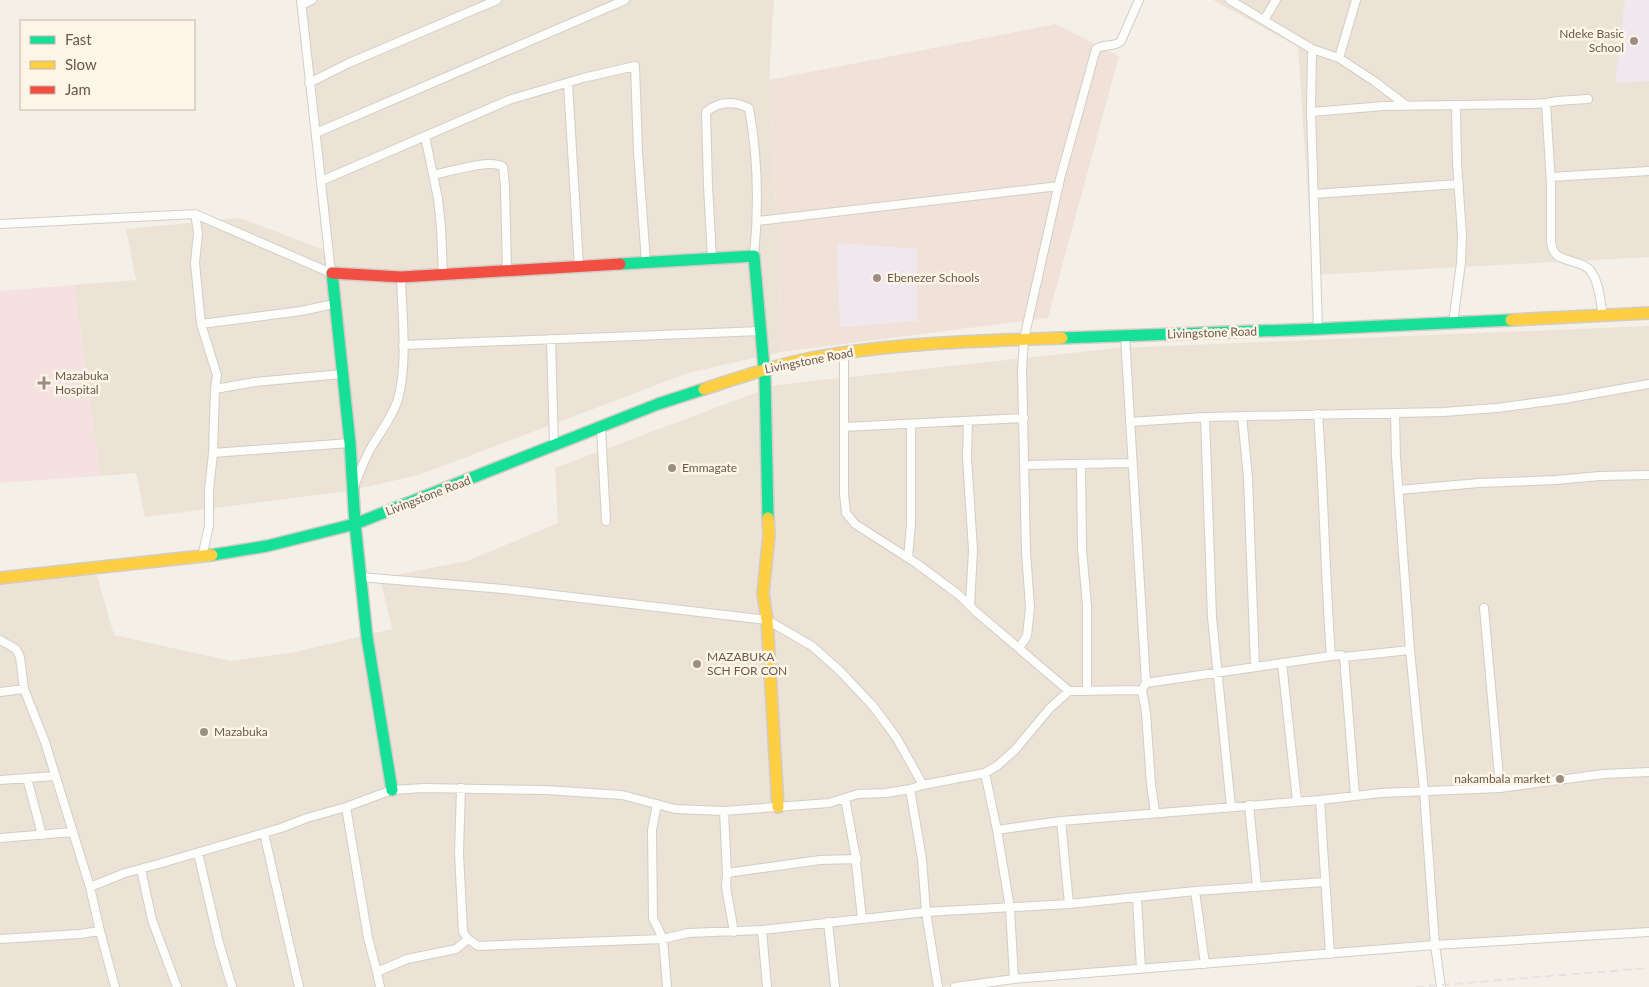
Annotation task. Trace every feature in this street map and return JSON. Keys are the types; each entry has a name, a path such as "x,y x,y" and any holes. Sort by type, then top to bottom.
{"main road":[{"path":"392,790 366,637 352,491 350,442 331,273 401,277 754,256 764,369 769,535 763,593 764,610 767,620 778,807"},
{"name":"Livingstone Road","path":"0,578 202,557 266,546 355,524 658,404 764,369 806,359 844,353 917,346 1024,339 1318,329 1649,313"}],"street":[{"path":"0,224 195,214 331,273 301,2 312,0"},
{"path":"309,83 349,63 498,0"},
{"path":"316,133 626,0"},
{"path":"1019,648 1027,636 1030,607 1026,552 1024,465 1022,370 1024,339 1059,186 1096,49 1101,46 1117,45 1121,41 1139,0"},
{"path":"1230,0 1312,48 1339,58 1407,106"},
{"path":"1264,20 1276,0"},
{"path":"1339,58 1356,0"},
{"path":"1312,48 1311,112 1318,329"},
{"path":"321,181 509,100 635,66 638,152 646,262"},
{"path":"568,83 579,266"},
{"path":"1311,112 1407,106 1546,103 1588,99"},
{"path":"712,258 706,112 714,105 723,103 740,104 750,108 756,150 758,221 754,256"},
{"path":"1546,103 1551,177 1551,242 1553,250 1560,257 1583,265 1592,271 1603,315"},
{"path":"1453,323 1462,235 1456,106"},
{"path":"425,136 438,199 443,275"},
{"path":"433,175 484,163 494,163 503,167 507,271"},
{"path":"1551,177 1649,171"},
{"path":"1314,194 1459,184"},
{"path":"758,221 1059,186"},
{"path":"195,214 198,233 195,263 201,324 217,375 209,490 209,526 202,557"},
{"path":"352,491 371,448 392,413 398,399 403,346 401,277"},
{"path":"201,324 301,311 334,304"},
{"path":"403,346 551,338 761,331"},
{"path":"1125,336 1144,686 1151,784 1155,812"},
{"path":"551,338 554,446"},
{"path":"844,353 844,494 846,513 856,524 908,558 959,595 1069,691"},
{"path":"215,389 255,382 342,374"},
{"path":"1130,422 1205,417 1443,412 1496,408 1564,399 1649,384"},
{"path":"1395,413 1396,457 1410,650 1424,791 1435,945 1441,987"},
{"path":"1318,414 1323,479 1331,656"},
{"path":"1242,416 1248,478 1255,667"},
{"path":"1205,417 1210,579 1216,672 1231,807"},
{"path":"844,427 1024,418"},
{"path":"968,421 967,457 973,550 970,606"},
{"path":"908,558 911,524 910,424"},
{"path":"601,428 606,521"},
{"path":"213,453 350,442"},
{"path":"1024,465 1132,463"},
{"path":"1081,464 1082,548 1087,606 1087,690"},
{"path":"1399,490 1479,483 1649,475"},
{"path":"360,577 503,589 767,620 812,646 839,670 879,713 896,737 923,785"},
{"path":"1484,608 1500,788"},
{"path":"0,640 16,649 20,657 24,689 38,721 90,887 115,987"},
{"path":"90,887 125,873 264,833 392,790 461,788 545,790 622,796 675,809 724,811 829,803 858,794 910,790 923,785 985,773 997,766 1015,750 1050,708 1069,691 1144,686 1216,672 1331,656 1341,655 1344,657 1410,650"},
{"path":"1344,657 1355,795"},
{"path":"1282,664 1297,801"},
{"path":"0,692 24,689"},
{"path":"997,830 1061,820 1320,800 1355,795 1500,788 1603,774 1649,772"},
{"path":"985,773 1010,908 1014,979"},
{"path":"0,780 55,776"},
{"path":"26,778 42,835"},
{"path":"461,788 459,853 463,932 468,939 478,946 662,939 688,933 762,930 926,912 1069,904 1195,891 1325,882"},
{"path":"910,790 922,859 926,912 938,987"},
{"path":"845,798 857,859 862,919"},
{"path":"1320,800 1330,954"},
{"path":"657,804 652,830 653,918 662,939 667,987"},
{"path":"1249,805 1257,886"},
{"path":"346,807 368,938 380,987"},
{"path":"724,811 726,887 734,932"},
{"path":"1061,820 1069,904"},
{"path":"0,838 73,832"},
{"path":"264,833 298,987"},
{"path":"198,853 219,943 232,987"},
{"path":"727,873 820,860 857,859"},
{"path":"141,869 152,920 177,987"},
{"path":"1195,891 1205,964"},
{"path":"1137,898 1141,968"},
{"path":"828,922 835,987"},
{"path":"762,930 767,987"},
{"path":"0,939 100,931"},
{"path":"955,987 1014,979 1141,968 1435,945 1649,932"},
{"path":"377,972 406,959 456,949 468,939"}],"shaded area":[{"path":"298,0 774,0 769,80 778,240 781,352 688,373 419,475 348,491 145,517 136,473 100,476 74,285 136,280 126,229 240,218 325,250"},
{"path":"1213,0 1649,0 1649,257 1313,275 1298,47"},
{"name":"Ndeke Basic School","path":"1625,0 1649,0 1649,81 1615,83"},
{"path":"1056,24 1119,56 1048,318 781,352 778,240 769,80"},
{"name":"Ebenezer Schools","path":"837,243 917,249 917,321 840,327"},
{"name":"Mazabuka Hospital","path":"74,285 100,476 0,483 0,291"},
{"path":"1649,326 1649,931 938,987 0,987 0,585 97,575 114,635 231,661 295,652 392,629 380,578 467,561 558,523 555,468 776,385 1117,348"}],"railway":[{"path":"1416,987 1649,968"}],"traffic: fast":[{"path":"620,264 754,256 765,379 768,518"},
{"path":"332,273 350,443 355,524 367,637 392,790"},
{"path":"1062,338 1511,320"},
{"path":"212,555 267,546 355,524 658,404 704,389"}],"traffic: slow":[{"path":"1511,320 1649,313"},
{"path":"704,389 781,365 870,349 998,340 1062,338"},
{"path":"768,518 769,535 763,593 767,620 778,807"},
{"path":"0,578 212,555"}],"traffic: jam":[{"path":"332,273 401,277 620,264"}],"place":[{"name":"Ndeke Basic School","path":"1634,41"},
{"name":"Ebenezer Schools","path":"877,278"},
{"name":"Mazabuka Hospital","path":"44,383"},
{"name":"Emmagate","path":"672,468"},
{"name":"MAZABUKA SCH FOR CON","path":"697,664"},
{"name":"Mazabuka","path":"204,732"},
{"name":"nakambala market","path":"1560,779"}]}
